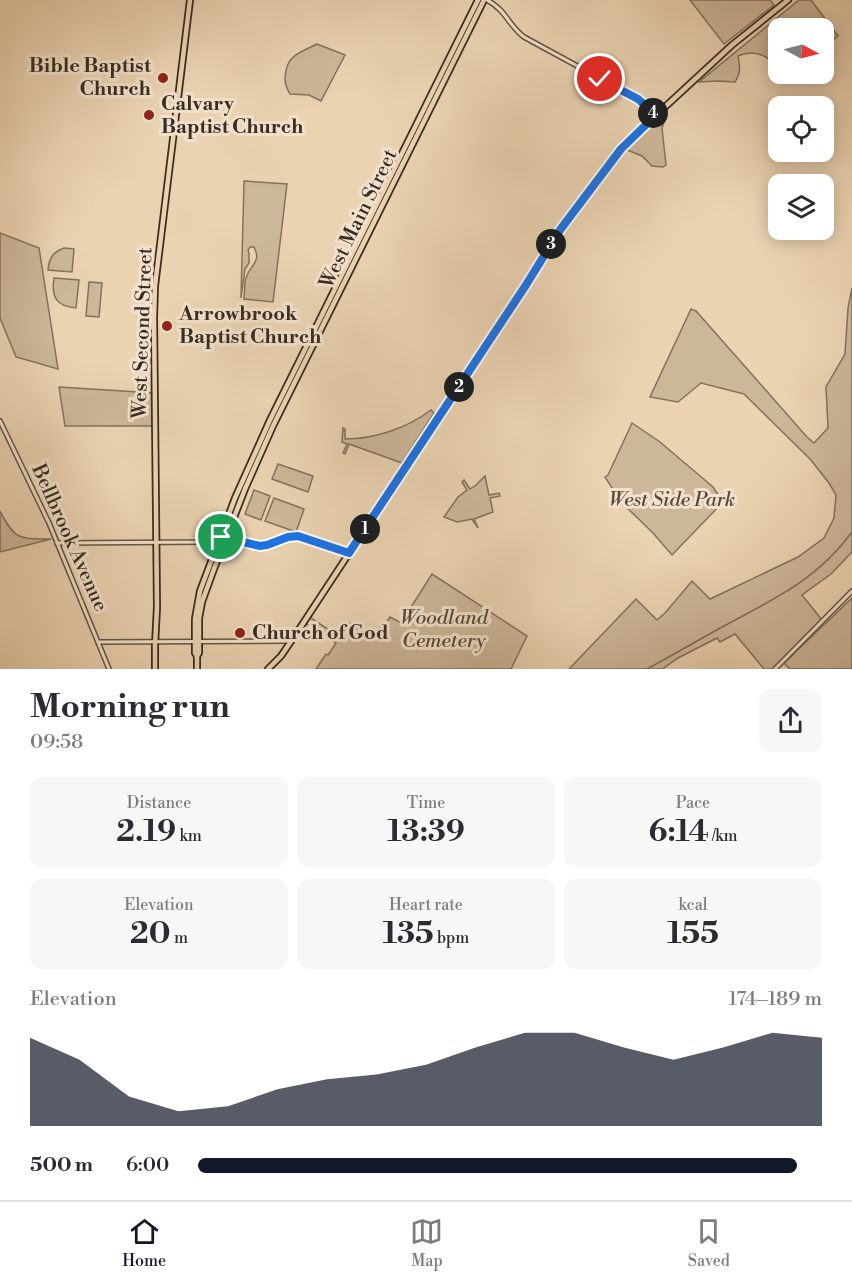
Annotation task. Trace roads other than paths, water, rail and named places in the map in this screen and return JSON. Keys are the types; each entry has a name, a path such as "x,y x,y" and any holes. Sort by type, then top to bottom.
{"main road":[{"name":"West Second Street","path":"155,669 157,608 154,316 190,0"},
{"name":"West Main Street","path":"222,541 235,498 263,434 477,0"},
{"name":"West Main Street","path":"197,669 199,653 195,618 205,577 273,426 485,0"},
{"path":"268,669 278,660 291,641 560,230 619,151 732,45 788,0"}],"street":[{"path":"485,0 501,10 524,37 638,99 656,115"},
{"name":"Bellbrook Avenue","path":"0,421 57,543 109,669"},
{"path":"57,543 235,540 260,546 298,536 349,553"},
{"path":"775,669 852,591"},
{"path":"97,642 291,641"}],"waterway":[{"path":"647,669 794,587 839,549 852,532"}],"place":[{"name":"Bible Baptist Church","path":"163,78"},
{"name":"Calvary Baptist Church","path":"149,115"},
{"name":"Arrowbrook Baptist Church","path":"167,326"},
{"name":"Church of God","path":"240,633"}],"park label":[{"name":"West Side Park","path":"672,500"},
{"name":"Woodland Cemetery","path":"444,630"}]}
